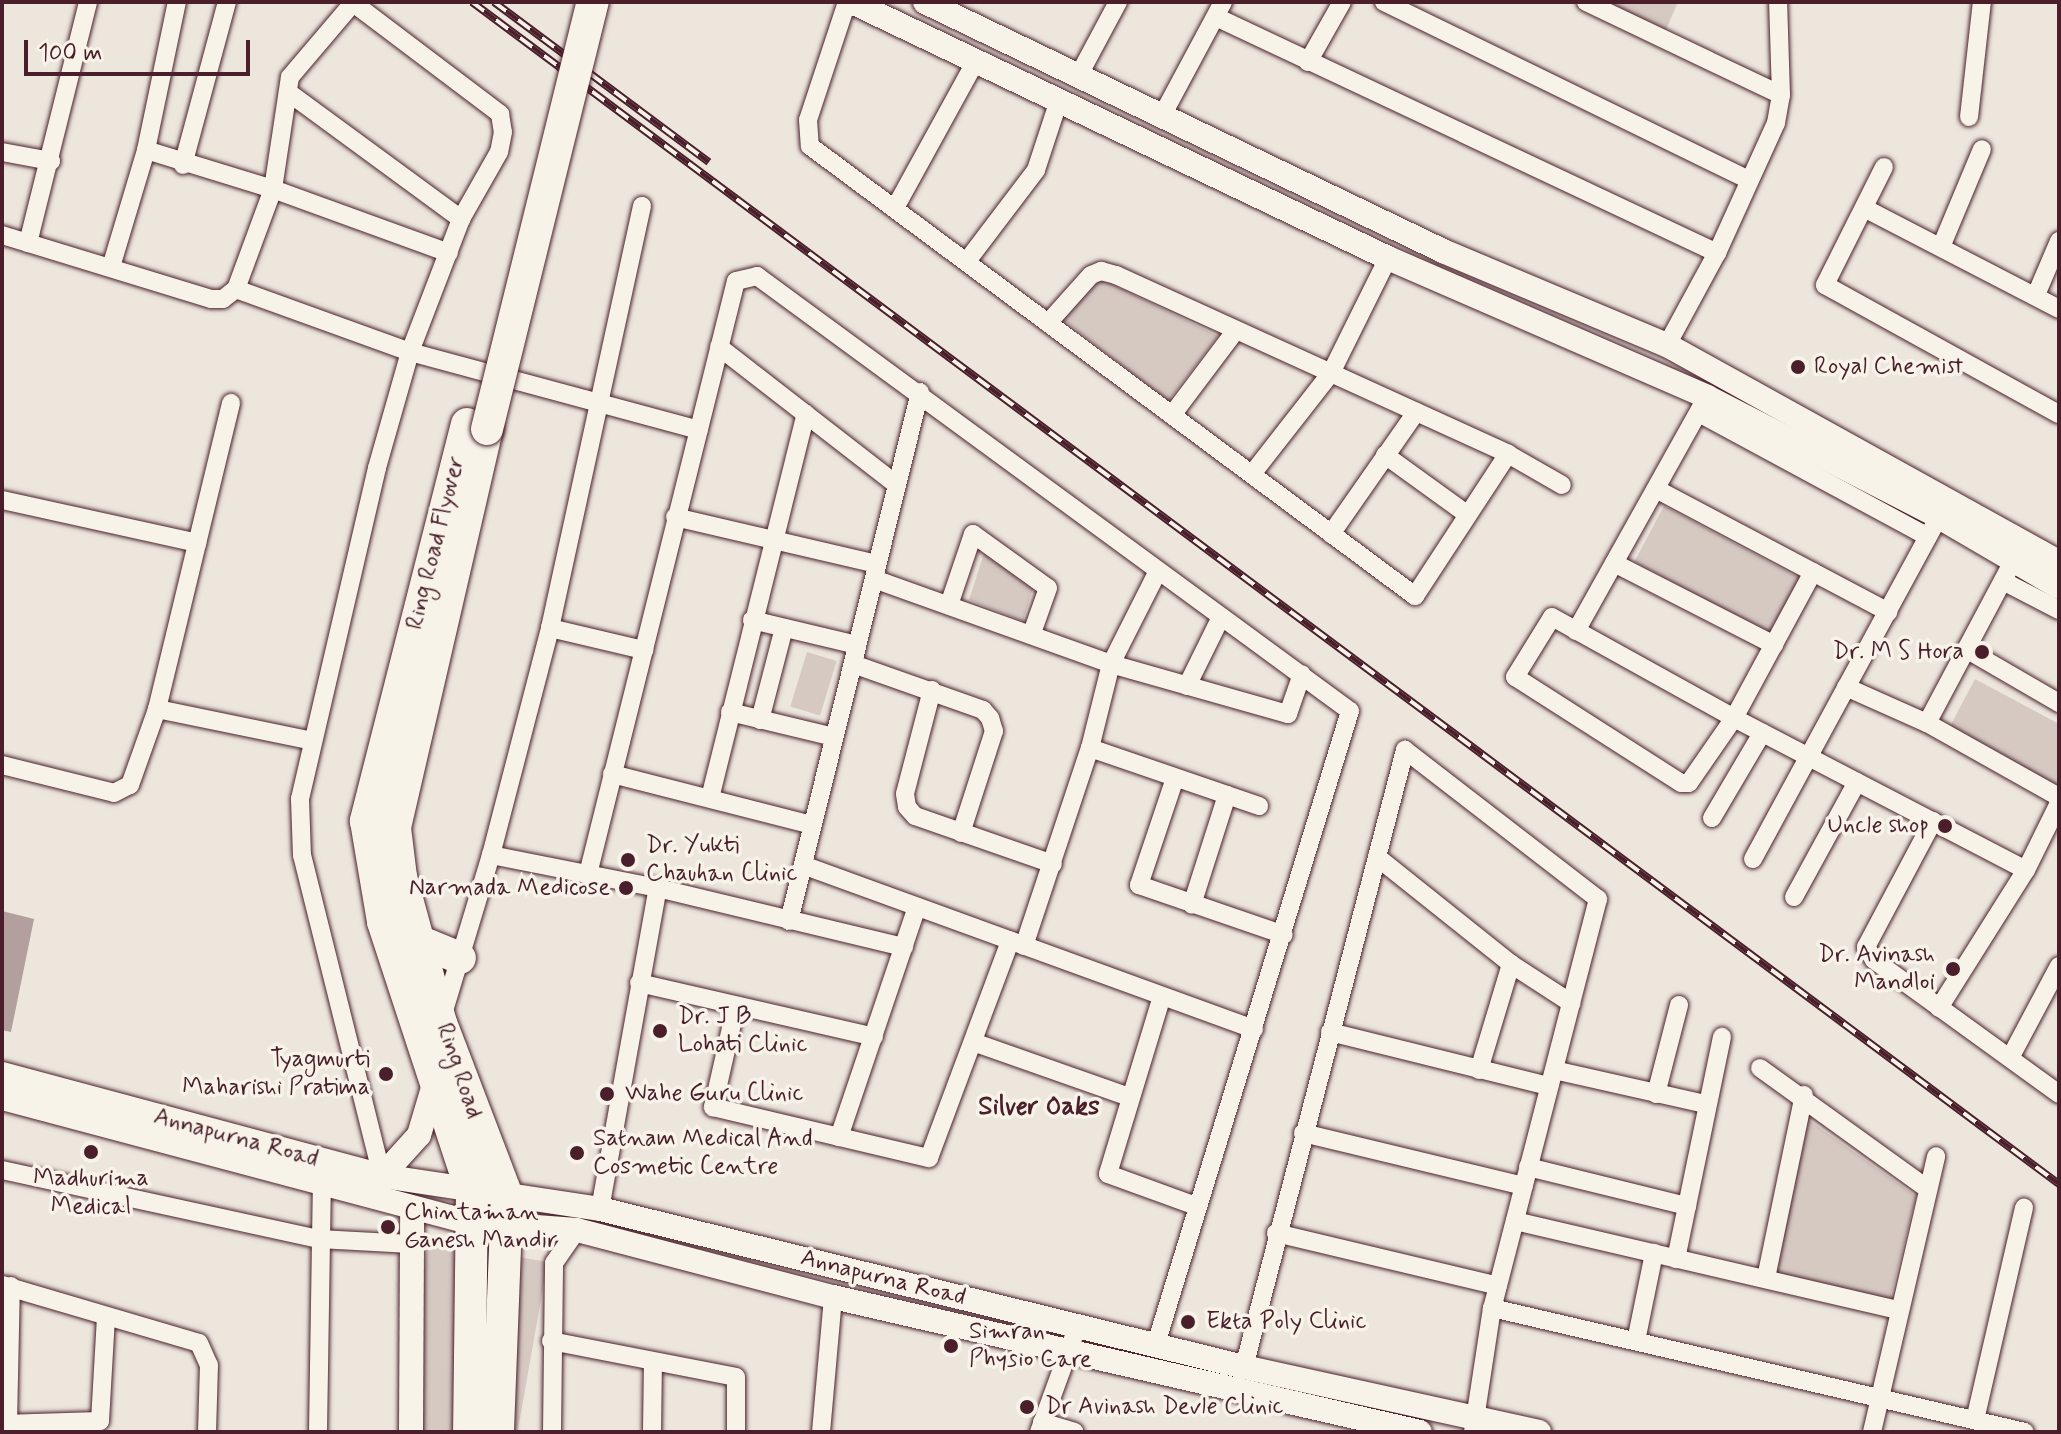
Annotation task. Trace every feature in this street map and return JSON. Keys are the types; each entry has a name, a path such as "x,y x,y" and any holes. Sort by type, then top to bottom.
{"highway":[{"name":"Ring Road Flyover","path":"435,1081 383,922 366,821 571,2"},
{"name":"Ring Road Flyover","path":"421,942 401,877 395,828 593,2"},
{"path":"421,942 460,958"},
{"name":"Ring Road","path":"421,942 441,1023 506,1211 498,1432"},
{"name":"Ring Road","path":"435,1081 471,1207 469,1432"}],"main road":[{"path":"850,2 977,59 1388,258 1703,405 1934,527 2008,571 2059,587"},
{"path":"925,2 1080,73 1443,251 1667,345 2059,562"},
{"name":"Annapurna Road","path":"2,1074 382,1176 471,1207"},
{"path":"382,1176 419,1135 435,1081"},
{"name":"Annapurna Road","path":"2,1098 412,1208 471,1207"},
{"path":"471,1207 506,1211"},
{"path":"411,1432 412,1208"},
{"name":"Annapurna Road","path":"506,1211 600,1209 1474,1425 1539,1432"},
{"name":"Annapurna Road","path":"506,1211 833,1297 1068,1351 1352,1424 1420,1432"}],"street":[{"path":"28,243 51,161 88,2"},
{"path":"111,267 146,150 177,2"},
{"path":"183,165 227,2"},
{"path":"2,235 211,299 223,299 236,289 273,189 290,77 352,2 500,114 499,152 461,219 410,352 377,468 300,799 302,855 382,1176"},
{"path":"850,2 807,133 810,146 1415,596 1508,454"},
{"path":"1080,73 1118,2"},
{"path":"1308,62 1342,2"},
{"path":"1384,2 1749,180"},
{"path":"1586,2 1781,95"},
{"path":"1667,345 1717,253 1776,123 1781,95 1778,2"},
{"path":"1969,117 1982,2"},
{"path":"1163,114 1220,10 1308,62 1717,253"},
{"path":"895,208 977,59"},
{"path":"288,92 461,219"},
{"path":"967,261 1036,170 1059,100"},
{"path":"1941,247 1982,149"},
{"path":"146,150 183,165 273,189 449,253"},
{"path":"2,152 51,161"},
{"path":"1884,167 1866,209 1825,285 2059,414"},
{"path":"441,1023 491,855 550,628 642,206"},
{"path":"1866,209 2059,309"},
{"path":"2036,295 2059,241"},
{"path":"1252,474 1331,373 1388,258"},
{"path":"1048,323 1091,275 1101,271 1508,454 1562,485"},
{"path":"588,874 736,281 757,276 920,392 1350,711 1284,935 1196,1206 1156,1344"},
{"path":"236,289 410,352 699,430"},
{"path":"1172,415 1236,330"},
{"path":"719,347 897,485"},
{"path":"789,921 920,392"},
{"path":"2,765 114,793 130,785 157,709 231,403"},
{"path":"1576,631 1703,405"},
{"path":"1331,534 1416,412"},
{"path":"710,798 772,537 806,414"},
{"path":"1385,455 1468,515"},
{"path":"1656,489 1888,612"},
{"path":"2,500 197,543"},
{"path":"675,517 772,537 876,571 949,605 1111,664 1288,714 1302,674"},
{"path":"1753,859 1934,527"},
{"path":"949,605 973,534 1048,588 1032,633"},
{"path":"1614,563 1774,645"},
{"path":"736,1006 713,1107 929,1158 973,1042 1053,864 1090,748 1111,664 1158,571"},
{"path":"1927,723 2008,571 2059,610"},
{"path":"1813,572 1734,718 1696,779 1681,783 1515,677 1552,617 1576,631 1734,718 1762,733 2026,870"},
{"path":"1187,686 1221,617"},
{"path":"752,620 857,645"},
{"path":"550,628 644,650"},
{"path":"760,720 784,628"},
{"path":"1966,649 2059,703"},
{"path":"853,664 983,710 994,731 961,833"},
{"path":"1846,687 1927,723 2059,800 2026,870 1939,1008"},
{"path":"932,690 905,794 907,807 915,816 1053,864"},
{"path":"157,709 313,741"},
{"path":"730,712 834,737"},
{"path":"1712,818 1762,733"},
{"path":"1090,748 1174,781 1259,806"},
{"path":"1244,1367 1276,1233 1405,750 1598,899 1492,1308 1474,1425"},
{"path":"612,774 812,825"},
{"path":"1174,781 1139,885 1284,935"},
{"path":"1794,897 1857,782"},
{"path":"1192,905 1227,795"},
{"path":"1933,821 1866,947 1874,960 2059,1094"},
{"path":"491,855 658,888 904,947"},
{"path":"1377,857 1511,964 1571,1003"},
{"path":"803,865 1254,1029"},
{"path":"600,1209 658,888"},
{"path":"839,1137 917,907"},
{"path":"1479,1070 1511,964"},
{"path":"2010,1058 2059,966"},
{"path":"639,983 874,1037"},
{"path":"1162,996 1108,1174 1196,1206"},
{"path":"1656,1094 1679,1005"},
{"path":"1330,1032 1479,1070 1552,1078 1705,1104"},
{"path":"1676,1259 1705,1104 1722,1037"},
{"path":"973,1042 1129,1097"},
{"path":"1760,1068 1804,1095 1928,1189"},
{"path":"1766,1278 1804,1095"},
{"path":"1303,1133 1524,1186"},
{"path":"1872,1432 1878,1394 1936,1156"},
{"path":"1528,1167 1687,1206"},
{"path":"2,1170 319,1239 411,1244"},
{"path":"318,1432 322,1182"},
{"path":"1975,1420 2024,1208"},
{"path":"1515,1221 1898,1310"},
{"path":"552,1432 554,1263 577,1230"},
{"path":"1276,1233 1498,1286"},
{"path":"1636,1341 1654,1253"},
{"path":"106,1318 100,1421 5,1424 6,1286 199,1343 209,1365 207,1432"},
{"path":"821,1432 833,1297"},
{"path":"1492,1308 1878,1394 2025,1432"},
{"path":"1075,1432 1041,1427 1078,1325"},
{"path":"551,1341 736,1377 736,1432"},
{"path":"652,1432 653,1362"}],"shaded area":[{"path":"1605,2 1678,2 1665,32"},
{"path":"1101,279 1218,336 1168,401 1061,318"},
{"path":"1664,506 1804,581 1775,636 1634,562"},
{"path":"984,553 1033,588 1023,621 969,600"},
{"path":"807,652 837,661 820,716 790,707"},
{"path":"1975,679 2059,724 2059,792 1947,732"},
{"path":"2,911 34,919 11,1032 2,1030"},
{"path":"1803,1116 1916,1196 1890,1299 1772,1274"},
{"path":"440,1233 457,1255 457,1432 421,1432 422,1290 428,1239"},
{"path":"519,1257 548,1262 518,1432 489,1429"}],"railway":[{"path":"472,2 2059,1184"},
{"path":"494,2 709,162"}],"place":[{"name":"Royal Chemist","path":"1798,367"},
{"name":"Dr. M S Hora","path":"1982,652"},
{"name":"Uncle shop","path":"1945,826"},
{"name":"Dr. Yukti Chauhan Clinic","path":"628,860"},
{"name":"Narmada Medicose","path":"626,888"},
{"name":"Dr. Avinash Mandloi","path":"1953,969"},
{"name":"Dr. J B Lohati Clinic","path":"660,1031"},
{"name":"Tyagmurti Maharishi Pratima","path":"386,1074"},
{"name":"Wahe Guru Clinic","path":"607,1094"},
{"name":"Madhurima Medical","path":"91,1152"},
{"name":"Satnam Medical And Cosmetic Centre","path":"577,1153"},
{"name":"Chintaman Ganesh Mandir","path":"388,1227"},
{"name":"Ekta Poly Clinic","path":"1188,1322"},
{"name":"Simran Physio Care","path":"951,1346"},
{"name":"Dr Avinash Devle Clinic","path":"1027,1407"}],"district":[{"name":"Silver Oaks","path":"1039,1108"}]}
